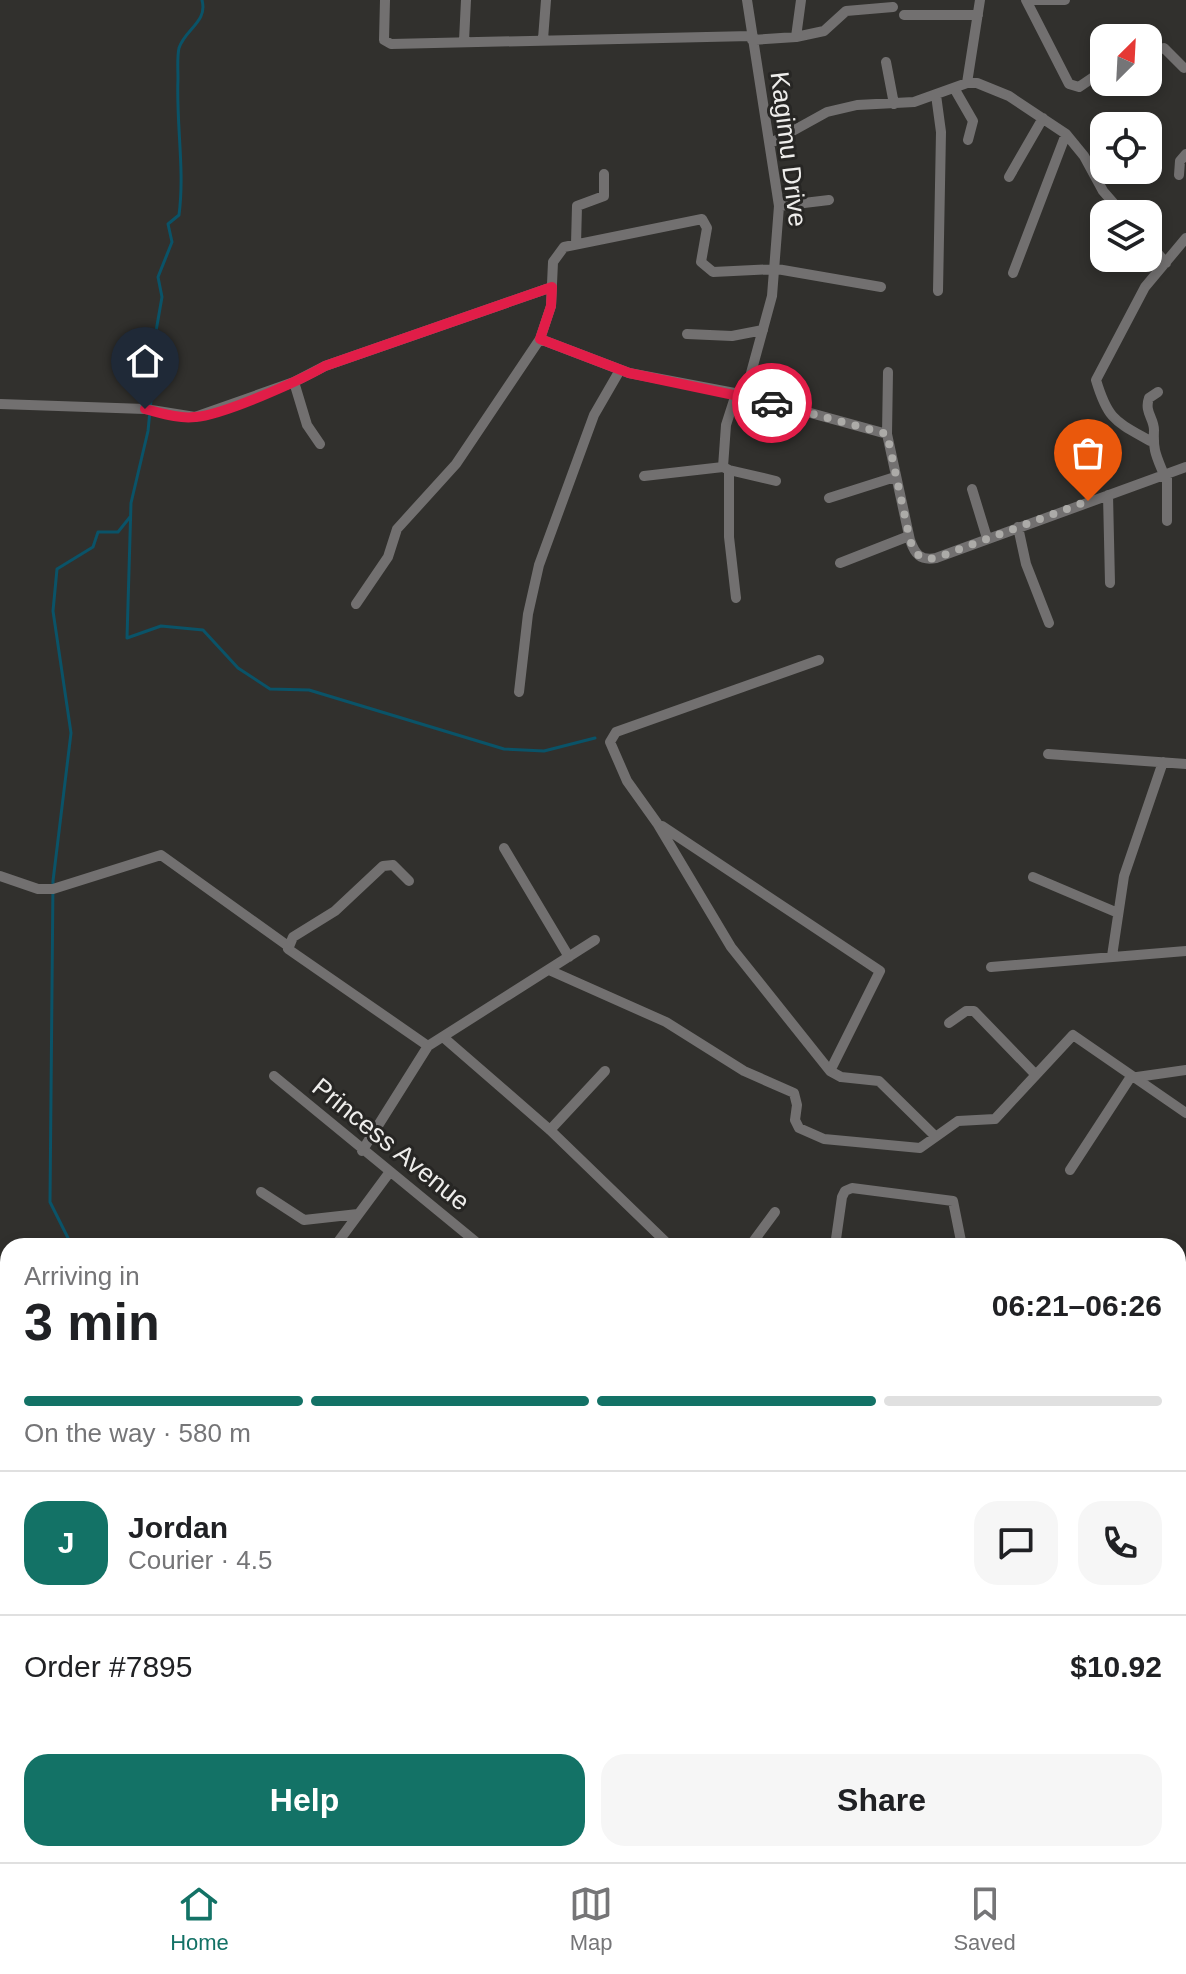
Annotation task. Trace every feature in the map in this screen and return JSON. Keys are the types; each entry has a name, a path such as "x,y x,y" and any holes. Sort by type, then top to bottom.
{"street":[{"path":"385,0 384,40 387,43 796,37 824,31 846,11 893,7"},
{"path":"464,41 466,0"},
{"path":"543,39 546,0"},
{"name":"Kagimu Drive","path":"736,598 729,537 726,425 763,330 777,269 779,206 747,0"},
{"path":"796,37 801,0"},
{"path":"967,83 980,0"},
{"path":"1026,0 1069,84 1079,87 1090,80"},
{"path":"1034,0 1065,0"},
{"path":"904,15 978,15"},
{"path":"1162,49 1184,68"},
{"path":"886,62 894,104"},
{"path":"771,143 827,112 857,105 894,104 936,95 967,83 986,85 1066,134 1084,156 1111,200"},
{"path":"954,88 973,121 968,140"},
{"path":"936,95 941,132 938,291"},
{"path":"1009,177 1043,118"},
{"path":"1013,273 1066,134"},
{"path":"1179,175 1180,161 1186,154"},
{"path":"576,244 577,206 604,196 604,174"},
{"path":"779,206 829,200"},
{"path":"356,604 388,557 397,529 456,464 540,339 551,306 554,258 564,247 702,219 707,228 701,262 705,268 718,272 777,269 881,287"},
{"path":"1167,521 1165,474 1150,441 1117,424 1107,413 1096,380 1140,295 1184,246"},
{"path":"1162,258 1166,263"},
{"path":"0,404 145,409 195,417 294,382 325,366 552,287"},
{"path":"687,334 732,336 763,330"},
{"path":"540,339 620,370 740,395 887,434"},
{"path":"519,692 528,614 539,565 594,415 620,370"},
{"path":"888,372 887,434 895,477 909,536 917,555 929,560 1186,467"},
{"path":"294,382 307,425 320,444"},
{"path":"1150,441 1154,427 1147,402 1158,392"},
{"path":"644,476 726,468 776,481"},
{"path":"829,498 895,477"},
{"path":"972,489 987,538"},
{"path":"1108,495 1110,583"},
{"path":"1018,527 1026,564 1049,623"},
{"path":"840,563 909,536"},
{"path":"819,660 616,732 610,742 613,754 738,958 830,1071 841,1077 879,1081 934,1135"},
{"path":"1048,754 1186,764"},
{"path":"1112,956 1124,876 1163,762"},
{"path":"657,823 880,971 830,1071"},
{"path":"504,848 569,957"},
{"path":"0,876 38,889 53,889 161,855 288,946 291,953 428,1046"},
{"path":"288,946 293,937 335,911 383,866 393,865 409,881"},
{"path":"1033,877 1118,913"},
{"path":"362,1151 428,1046 595,940"},
{"path":"991,967 1186,951"},
{"path":"549,970 666,1022 744,1071 794,1093 797,1105 795,1120 799,1128 824,1139 920,1148 934,1135 958,1121 995,1119 1073,1035 1130,1078 1186,1113"},
{"path":"949,1023 966,1011 974,1011 1035,1074"},
{"path":"443,1037 550,1130 662,1238"},
{"path":"1070,1170 1130,1078 1186,1070"},
{"path":"550,1130 605,1071"},
{"name":"Princess Avenue","path":"274,1076 471,1238"},
{"path":"341,1238 389,1173"},
{"path":"836,1238 842,1197 852,1188 953,1201 960,1238"},
{"path":"261,1192 304,1220 358,1214"},
{"path":"756,1238 775,1212"}],"waterway":[{"path":"202,0 202,14 182,41 178,52 181,198 179,215 168,224 172,242 158,277 162,297 149,371 152,390 148,431 131,503 127,638 161,626 203,630 238,668 270,689 309,690 504,749 544,751 595,738"},
{"path":"68,1238 50,1202 53,881 71,733 53,611 57,569 93,547 98,532 118,532 130,517"}],"way so far":[{"path":"772,403 887,434 910,540 920,558 936,558 1088,501"}],"route":[{"path":"145,409 180,417 212,413 294,382 325,366 385,348 552,287 551,306 540,339 588,361 629,373 772,403"}]}
